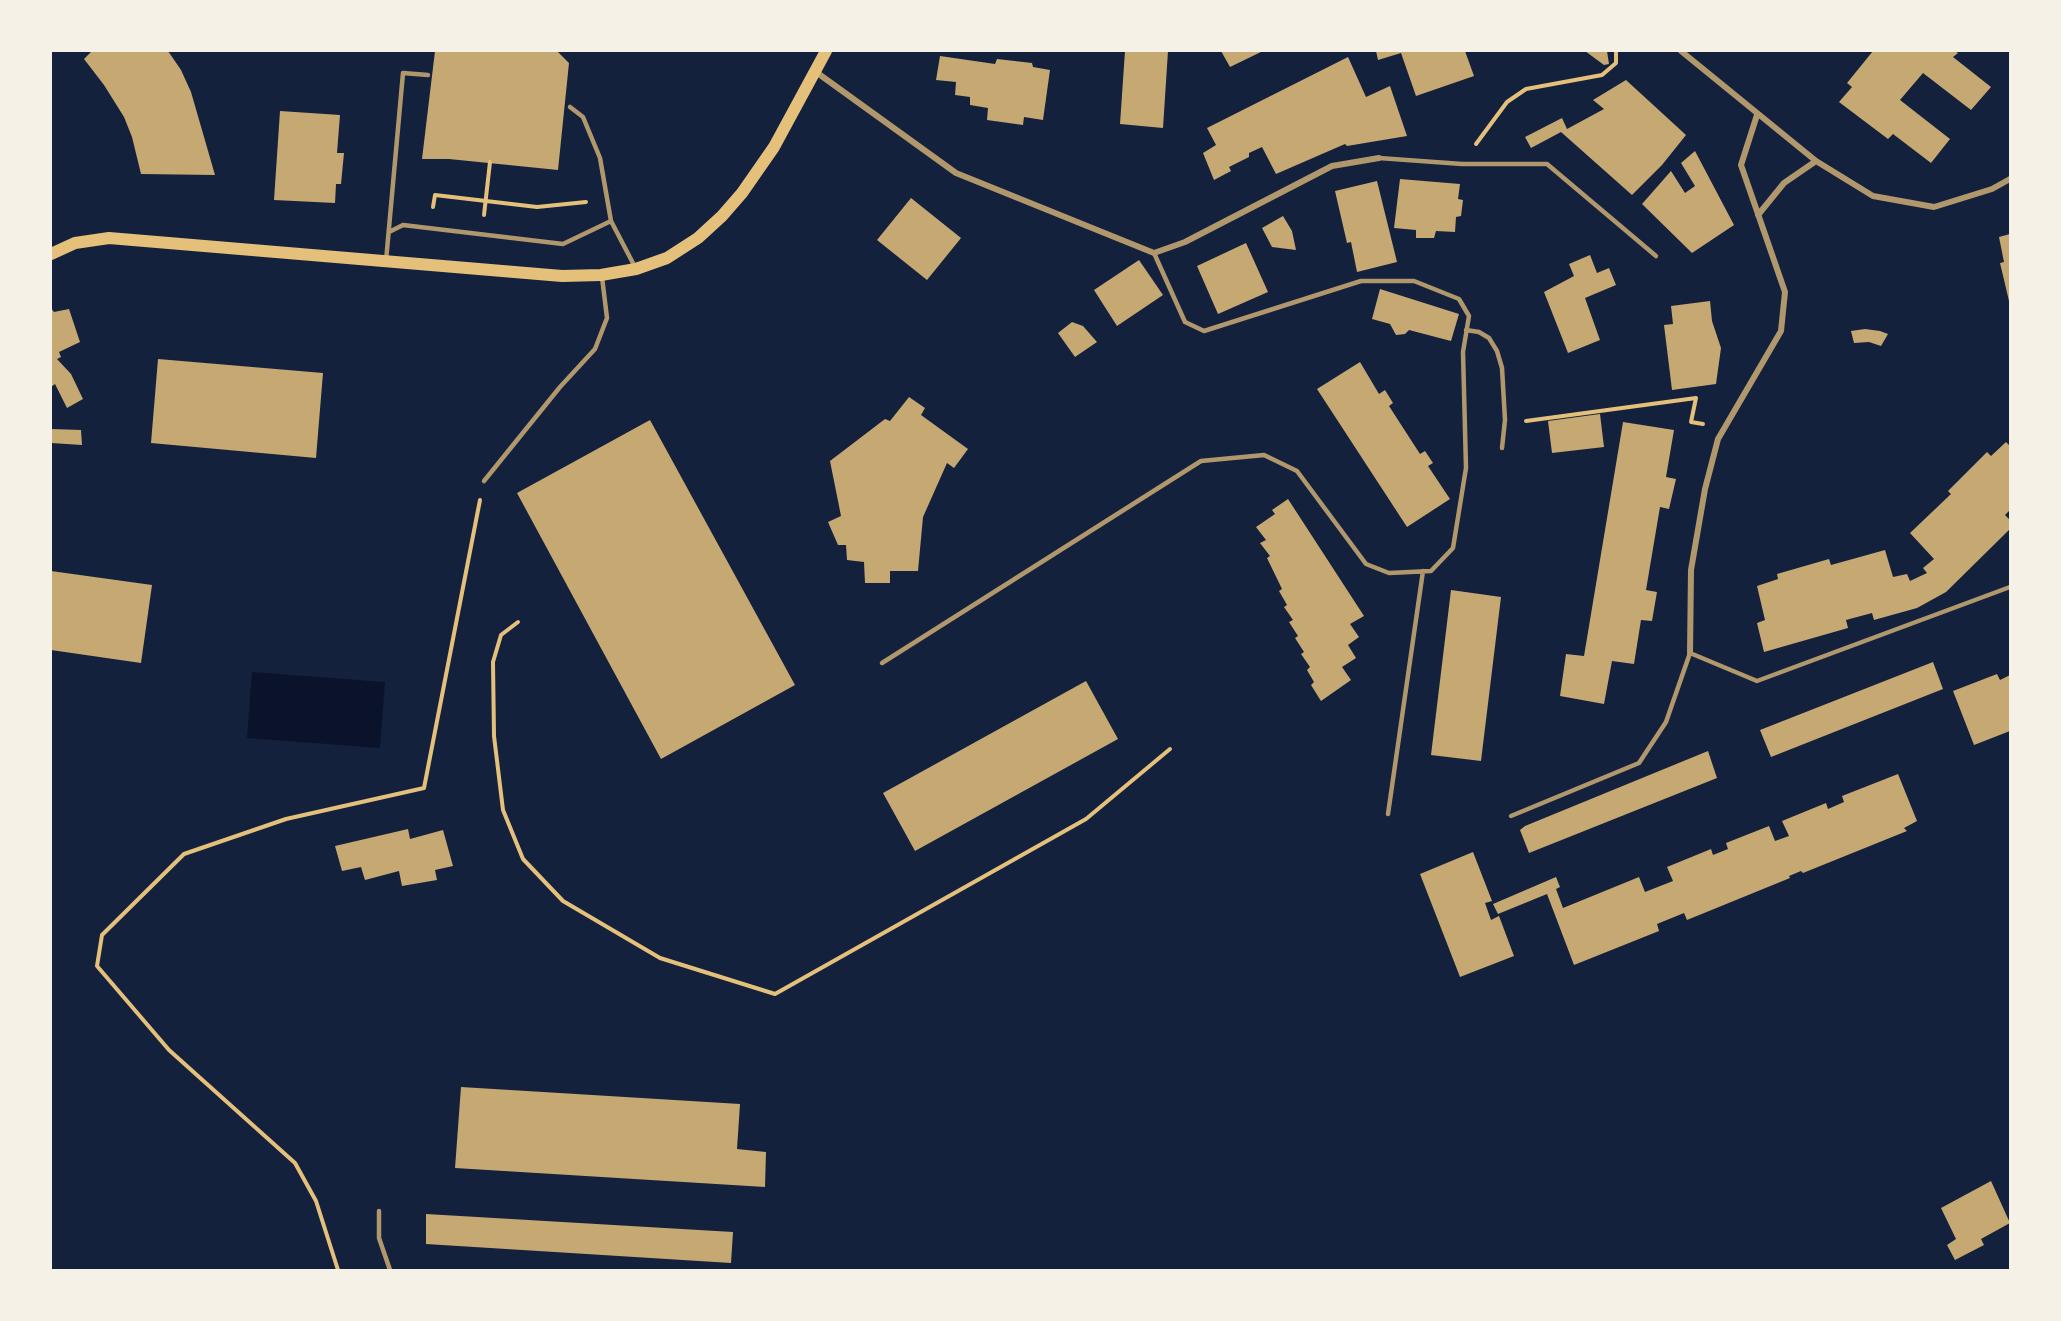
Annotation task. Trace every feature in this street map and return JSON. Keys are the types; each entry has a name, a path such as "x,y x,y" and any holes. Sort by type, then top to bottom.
{"main road":[{"path":"51,254 75,243 109,238 562,276 601,275 636,269 667,258 698,238 742,193 774,147 816,72 825,51"}],"street":[{"path":"1681,51 1816,161 1873,196 1934,207 1992,189 2010,179"},
{"path":"816,72 956,173 1154,253 1185,242 1332,166 1379,158"},
{"path":"1690,653 1691,570 1705,489 1718,439 1781,331 1785,292 1741,165 1757,115"},
{"path":"1758,215 1784,183 1816,161"}],"lane":[{"path":"386,261 403,73 428,75"},
{"path":"570,107 583,117 600,158 611,221 636,269"},
{"path":"1379,158 1462,164 1547,164 1656,256"},
{"path":"389,232 403,225 563,244 611,221"},
{"path":"882,663 1201,461 1264,455 1297,471 1366,564 1389,573 1431,571 1453,548 1466,468 1463,352 1469,316 1459,299 1414,281 1361,280 1204,331 1185,322 1154,253"},
{"path":"484,481 560,387 595,349 607,318 601,275"},
{"path":"1466,330 1479,332 1489,338 1497,351 1502,368 1505,420 1502,448"},
{"path":"1388,814 1423,571"},
{"path":"1511,816 1639,763 1666,722 1690,653 1757,681 2010,586"},
{"path":"379,1211 379,1238 390,1270"}],"path":[{"path":"1462,164 1507,102 1526,89 1602,75 1616,63 1616,51"},
{"path":"484,218 490,162"},
{"path":"429,228 435,195 537,207 608,199"},
{"path":"1505,420 1528,421 1696,398 1691,418"},
{"path":"338,1270 316,1202 295,1164 169,1050 97,966 102,934 184,854 286,819 424,788 480,498"},
{"path":"518,622 501,635 493,662 494,736 503,810 523,859 562,901 660,957 775,994 1086,819 1170,749"}],"water":[{"path":"252,672 385,682 380,748 247,738"}],"building":[{"path":"92,51 168,51 181,70 191,92 215,175 141,174 132,137 124,117 84,59"},
{"path":"435,51 557,51 569,63 558,170 449,159 422,159"},
{"path":"1125,51 1168,51 1163,128 1120,124"},
{"path":"1221,51 1263,51 1230,67"},
{"path":"1376,51 1465,51 1474,76 1416,96 1401,53 1378,60"},
{"path":"1585,51 1607,51 1609,64 1604,65"},
{"path":"1873,51 1955,51 1958,53 1953,57 1991,87 1971,110 1923,73 1900,100 1950,139 1931,163 1893,134 1888,139 1839,102 1852,87 1847,83"},
{"path":"940,56 995,64 997,59 1032,63 1033,67 1050,70 1043,120 1024,117 1023,125 987,120 988,108 970,105 970,97 955,95 956,82 936,80"},
{"path":"1348,57 1366,97 1390,86 1407,136 1347,146 1345,144 1276,174 1262,147 1249,153 1249,157 1229,167 1231,171 1214,180 1203,153 1216,145 1207,128"},
{"path":"1626,80 1686,135 1662,165 1632,195 1561,132 1531,148 1525,137 1562,118 1567,129 1604,109 1593,100"},
{"path":"280,111 340,115 337,153 344,153 341,184 336,184 335,203 274,200"},
{"path":"1695,151 1734,225 1692,253 1642,204 1671,171 1685,193 1695,186 1681,163"},
{"path":"1400,179 1460,184 1458,199 1463,200 1461,216 1456,217 1455,232 1436,231 1434,238 1416,238 1416,230 1394,228"},
{"path":"1377,181 1397,262 1357,272 1351,242 1347,243 1335,191"},
{"path":"911,198 961,238 927,280 877,240"},
{"path":"1283,216 1292,231 1296,250 1272,247 1262,228"},
{"path":"2010,234 2009,301 2000,263 2004,262 1999,237"},
{"path":"1246,243 1268,292 1218,314 1197,266"},
{"path":"1590,255 1597,273 1609,268 1616,285 1585,298 1600,340 1568,353 1544,292 1574,276 1569,264"},
{"path":"1139,260 1163,295 1117,326 1094,290"},
{"path":"1380,289 1459,314 1451,341 1409,330 1405,334 1396,335 1390,324 1372,319"},
{"path":"1710,301 1712,321 1721,348 1716,384 1672,390 1664,325 1673,324 1671,306"},
{"path":"51,308 54,312 69,309 80,342 59,352 61,357 57,359 71,374 83,399 67,408 55,384 51,387"},
{"path":"1072,322 1083,326 1097,342 1075,357 1058,333"},
{"path":"1865,329 1888,334 1881,346 1869,342 1854,343 1851,331"},
{"path":"158,359 323,373 316,458 151,443"},
{"path":"1360,362 1379,394 1385,390 1393,403 1389,406 1420,454 1425,451 1433,463 1428,466 1450,499 1407,527 1317,389"},
{"path":"909,397 925,408 921,415 968,449 954,468 947,463 923,517 918,571 890,571 890,583 865,583 864,562 847,560 846,545 838,545 828,522 841,516 830,461 885,419 890,421"},
{"path":"1600,414 1604,447 1552,453 1548,421"},
{"path":"650,420 795,685 661,759 517,493"},
{"path":"1623,422 1674,430 1666,477 1676,479 1669,509 1660,507 1646,590 1657,592 1652,621 1641,620 1634,664 1612,661 1604,704 1560,696 1566,654 1584,656"},
{"path":"51,429 81,430 82,445 51,443"},
{"path":"2006,442 2010,446 2010,510 2005,515 2010,520 2010,529 1946,592 1917,608 1874,620 1872,613 1846,620 1848,628 1764,652 1757,623 1765,620 1757,586 1778,579 1777,574 1829,559 1831,565 1885,550 1893,577 1907,574 1910,581 1927,573 1923,568 1934,559 1910,533 1951,494 1948,491 1987,452 1991,456"},
{"path":"1288,499 1364,616 1350,624 1359,637 1348,645 1356,658 1342,667 1351,680 1321,701 1311,685 1314,682 1307,670 1310,667 1301,654 1304,652 1295,638 1298,636 1289,622 1293,620 1284,607 1287,605 1279,591 1282,589 1267,558 1270,556 1260,543 1266,540 1256,527 1275,514 1272,510"},
{"path":"51,571 152,585 141,663 51,650"},
{"path":"1451,590 1501,597 1481,761 1431,755"},
{"path":"1933,662 1943,689 1771,757 1760,730"},
{"path":"1997,674 2000,680 2010,675 2010,731 1974,745 1953,691"},
{"path":"1086,681 1118,739 915,851 883,793"},
{"path":"1708,751 1717,778 1529,853 1520,830 1525,826"},
{"path":"1898,774 1917,821 1904,828 1907,831 1803,873 1801,871 1789,876 1790,878 1687,920 1684,913 1657,924 1659,931 1574,965 1547,894 1498,914 1493,904 1556,877 1560,887 1556,889 1563,908 1639,877 1645,892 1673,881 1667,867 1711,849 1713,855 1728,849 1726,843 1769,826 1775,841 1789,836 1782,821 1826,803 1828,809 1844,802 1842,796"},
{"path":"408,829 410,839 443,830 453,866 435,870 437,880 402,886 399,871 365,880 361,867 342,871 335,846"},
{"path":"1473,852 1492,901 1485,903 1491,920 1499,916 1514,956 1460,977 1420,874"},
{"path":"461,1087 740,1104 737,1149 766,1152 765,1187 455,1168"},
{"path":"1991,1181 2010,1223 1981,1239 1984,1245 1955,1260 1947,1245 1956,1239 1941,1208"},
{"path":"426,1214 733,1232 731,1263 426,1244"}]}
